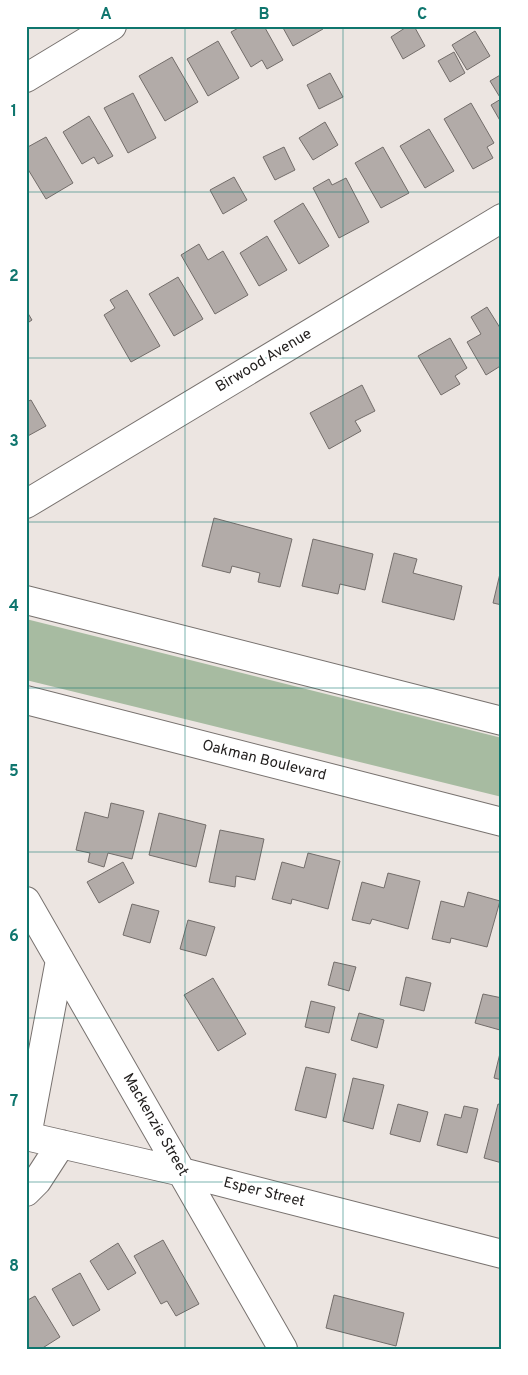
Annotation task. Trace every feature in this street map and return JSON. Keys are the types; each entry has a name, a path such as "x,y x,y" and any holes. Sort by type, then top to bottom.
{"street":[{"path":"26,78 112,26"},
{"name":"Birwood Avenue","path":"26,504 502,218"},
{"path":"26,600 502,721"},
{"name":"Oakman Boulevard","path":"26,700 502,822"},
{"name":"Mackenzie Street","path":"26,901 283,1349"},
{"path":"26,1136 60,960"},
{"name":"Esper Street","path":"26,1136 182,1172 502,1254"},
{"path":"26,1192 38,1181 61,1144"}],"green space":[{"path":"26,619 502,738 502,797 26,680"}],"building":[{"path":"242,26 264,26 283,60 267,69 262,60 251,67 231,32"},
{"path":"282,26 322,26 323,29 293,46"},
{"path":"408,26 414,26 425,46 403,59 391,37"},
{"path":"475,31 490,56 467,70 452,45"},
{"path":"218,41 239,78 208,96 187,59"},
{"path":"454,52 465,73 450,82 438,61"},
{"path":"172,57 198,102 165,121 139,76"},
{"path":"330,73 343,97 319,109 307,85"},
{"path":"502,74 502,124 491,105 501,99 490,81"},
{"path":"133,93 156,138 128,153 104,108"},
{"path":"471,103 494,143 487,147 493,158 473,169 444,119"},
{"path":"89,116 113,156 98,164 94,157 82,164 63,132"},
{"path":"325,122 338,145 313,160 299,138"},
{"path":"429,129 454,171 425,188 400,146"},
{"path":"46,137 73,183 46,199 26,166 26,148"},
{"path":"284,147 295,170 275,180 263,157"},
{"path":"383,147 409,193 381,208 355,163"},
{"path":"234,177 247,200 223,214 210,190"},
{"path":"346,178 369,222 339,238 313,188 329,179 332,185"},
{"path":"303,203 329,246 299,264 274,221"},
{"path":"267,236 287,270 259,286 240,253"},
{"path":"199,244 208,260 223,251 248,295 215,314 181,255"},
{"path":"178,277 203,319 174,336 149,294"},
{"path":"127,290 160,346 131,362 104,315 115,308 110,300"},
{"path":"487,307 502,331 502,365 486,375 467,342 481,334 471,317"},
{"path":"26,310 32,320 26,324"},
{"path":"450,338 467,368 455,376 460,384 441,395 418,356"},
{"path":"362,385 375,411 355,421 361,431 329,449 310,413"},
{"path":"31,400 46,426 26,437 26,402"},
{"path":"214,518 292,539 280,587 258,582 260,573 232,566 230,573 202,566"},
{"path":"313,539 373,554 365,590 340,584 338,594 302,586"},
{"path":"394,553 417,559 413,573 462,586 454,620 382,602"},
{"path":"502,565 502,605 493,603"},
{"path":"111,803 144,811 132,859 108,853 104,867 88,862 90,853 76,850 85,812 108,818"},
{"path":"159,813 206,825 196,867 149,855"},
{"path":"220,830 264,839 255,880 236,876 235,887 209,882"},
{"path":"308,853 340,861 328,909 292,899 291,904 272,899 282,862 304,868"},
{"path":"123,862 134,883 99,903 87,882"},
{"path":"388,873 420,881 408,929 372,919 370,924 352,920 362,882 384,888"},
{"path":"468,892 500,901 487,947 451,938 450,943 432,939 441,901 464,907"},
{"path":"132,904 159,911 150,943 123,935"},
{"path":"188,920 215,927 206,956 180,949"},
{"path":"334,962 356,967 349,991 328,985"},
{"path":"406,977 431,983 424,1011 400,1005"},
{"path":"213,978 246,1034 218,1051 184,995"},
{"path":"483,994 502,998 500,1030 475,1023"},
{"path":"311,1001 335,1007 329,1033 305,1027"},
{"path":"359,1013 384,1020 377,1048 351,1040"},
{"path":"502,1049 502,1080 494,1078"},
{"path":"306,1067 336,1074 326,1118 295,1110"},
{"path":"353,1078 384,1085 373,1129 343,1121"},
{"path":"398,1104 428,1112 420,1142 390,1134"},
{"path":"498,1104 502,1105 502,1163 484,1158"},
{"path":"464,1106 478,1109 467,1153 437,1145 445,1114 461,1118"},
{"path":"163,1240 199,1304 176,1316 167,1301 161,1304 134,1256"},
{"path":"118,1243 136,1273 108,1290 90,1261"},
{"path":"80,1273 100,1310 73,1326 52,1289"},
{"path":"334,1295 404,1313 396,1346 326,1328"},
{"path":"35,1296 60,1337 41,1349 30,1349 26,1342 26,1301"}]}
